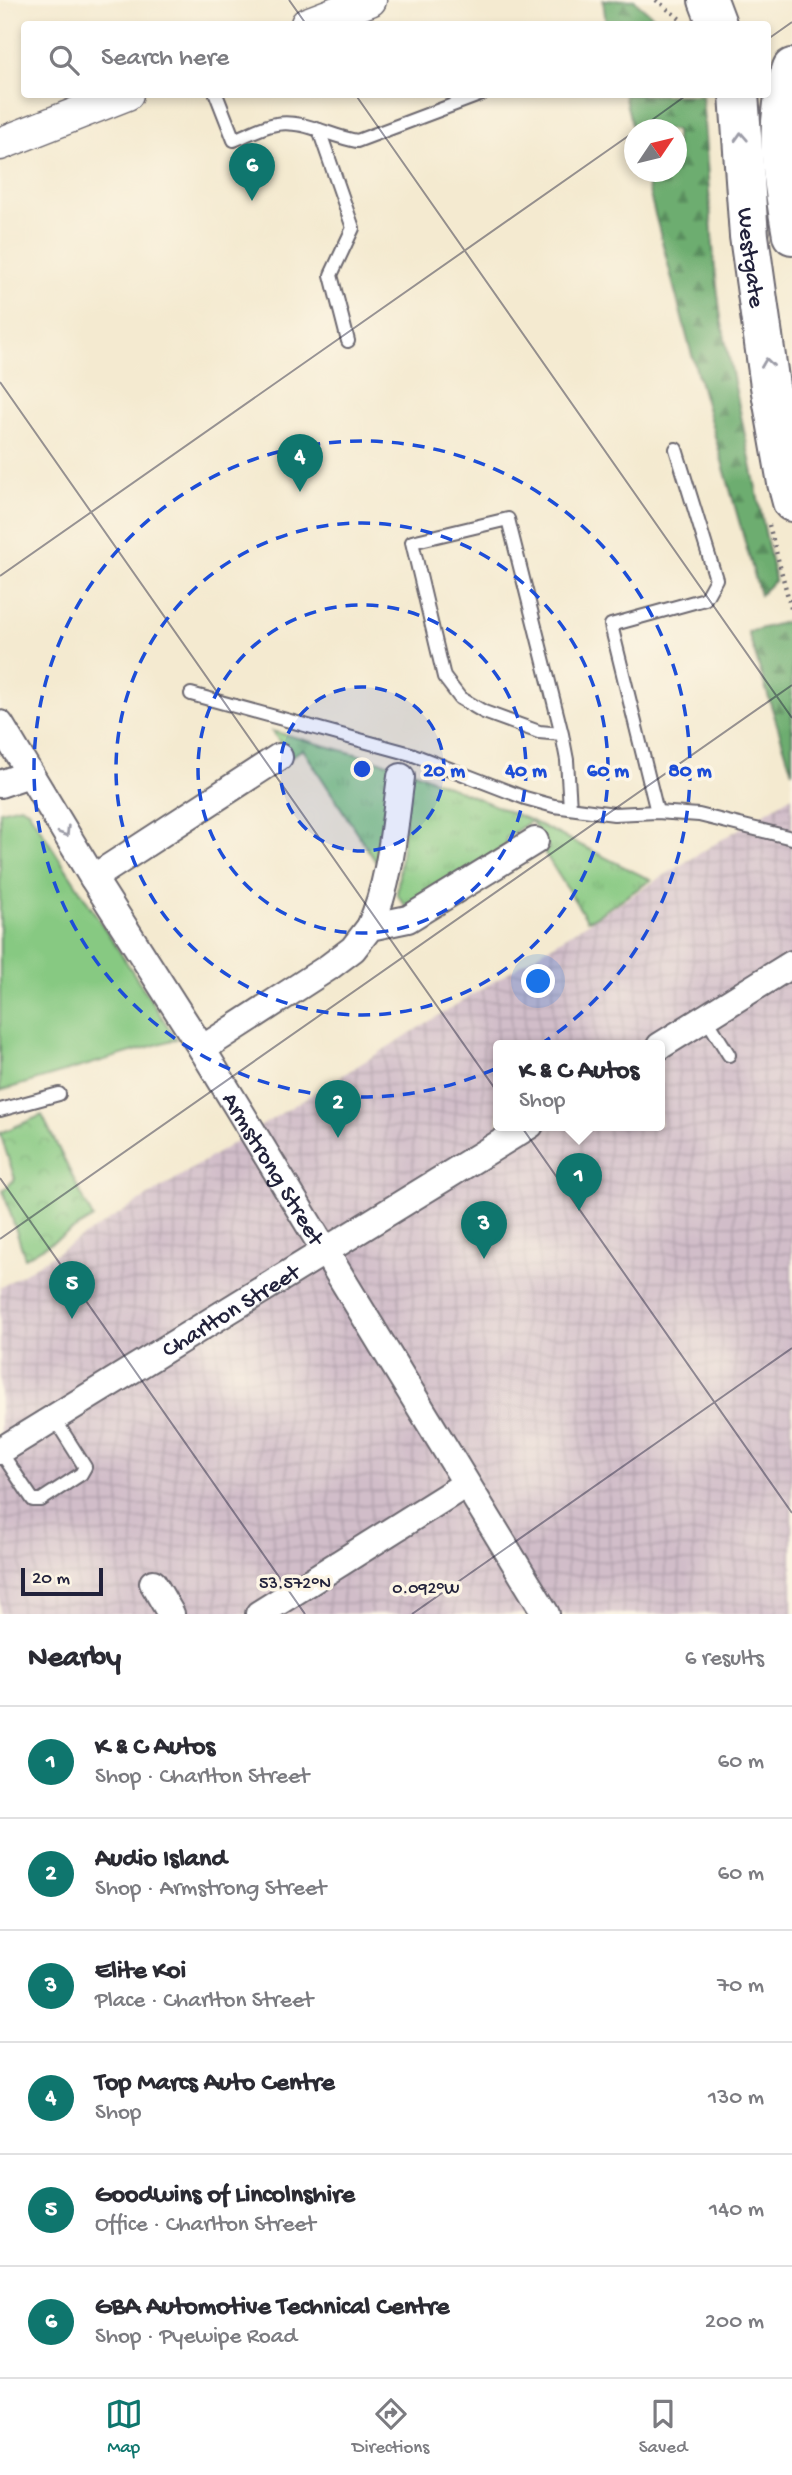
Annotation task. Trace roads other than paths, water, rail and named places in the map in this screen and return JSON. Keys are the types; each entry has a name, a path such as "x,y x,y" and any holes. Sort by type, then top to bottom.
{"highway":[{"path":"708,0 717,21"},
{"name":"Westgate","path":"792,68 781,113 780,147 783,185 792,235"},
{"name":"Westgate","path":"739,98 749,236 770,386 786,483 792,502"}],"street":[{"path":"315,21 370,0"},
{"path":"0,144 117,98"},
{"name":"Armstrong Street","path":"0,724 93,878 202,1049 546,1614"},
{"path":"93,878 279,757"},
{"path":"0,784 29,774"},
{"path":"202,1049 329,967 353,949 370,927 380,904 386,878 401,777"},
{"path":"370,927 408,919 535,841"},
{"path":"665,1043 792,964"},
{"name":"Charlton Street","path":"0,1451 520,1131"},
{"path":"259,1614 466,1484"},
{"path":"152,1583 171,1614"}],"lane":[{"path":"218,98 234,140 275,124 293,124 357,141 471,98"},
{"path":"319,130 353,228 331,275 348,341"},
{"path":"657,812 611,625 705,599 716,579 676,449"},
{"path":"562,734 539,732 484,712 460,698 444,677 412,542 508,519 562,734 567,760 570,808"},
{"path":"191,694 411,754 525,798 614,814 657,812 699,815 792,838"},
{"path":"706,1018 729,1055"},
{"path":"0,1111 59,1094"},
{"path":"0,1451 33,1500 41,1500 81,1474 85,1466 54,1418"}],"place":[{"name":"GBA Automotive Technical Centre","path":"252,201"},
{"name":"Top Marcs Auto Centre","path":"300,492"},
{"name":"Audio Island","path":"338,1138"},
{"name":"K & C Autos","path":"579,1211"},
{"name":"Elite Koi","path":"484,1259"},
{"name":"Goodwins of Lincolnshire","path":"72,1319"}]}
